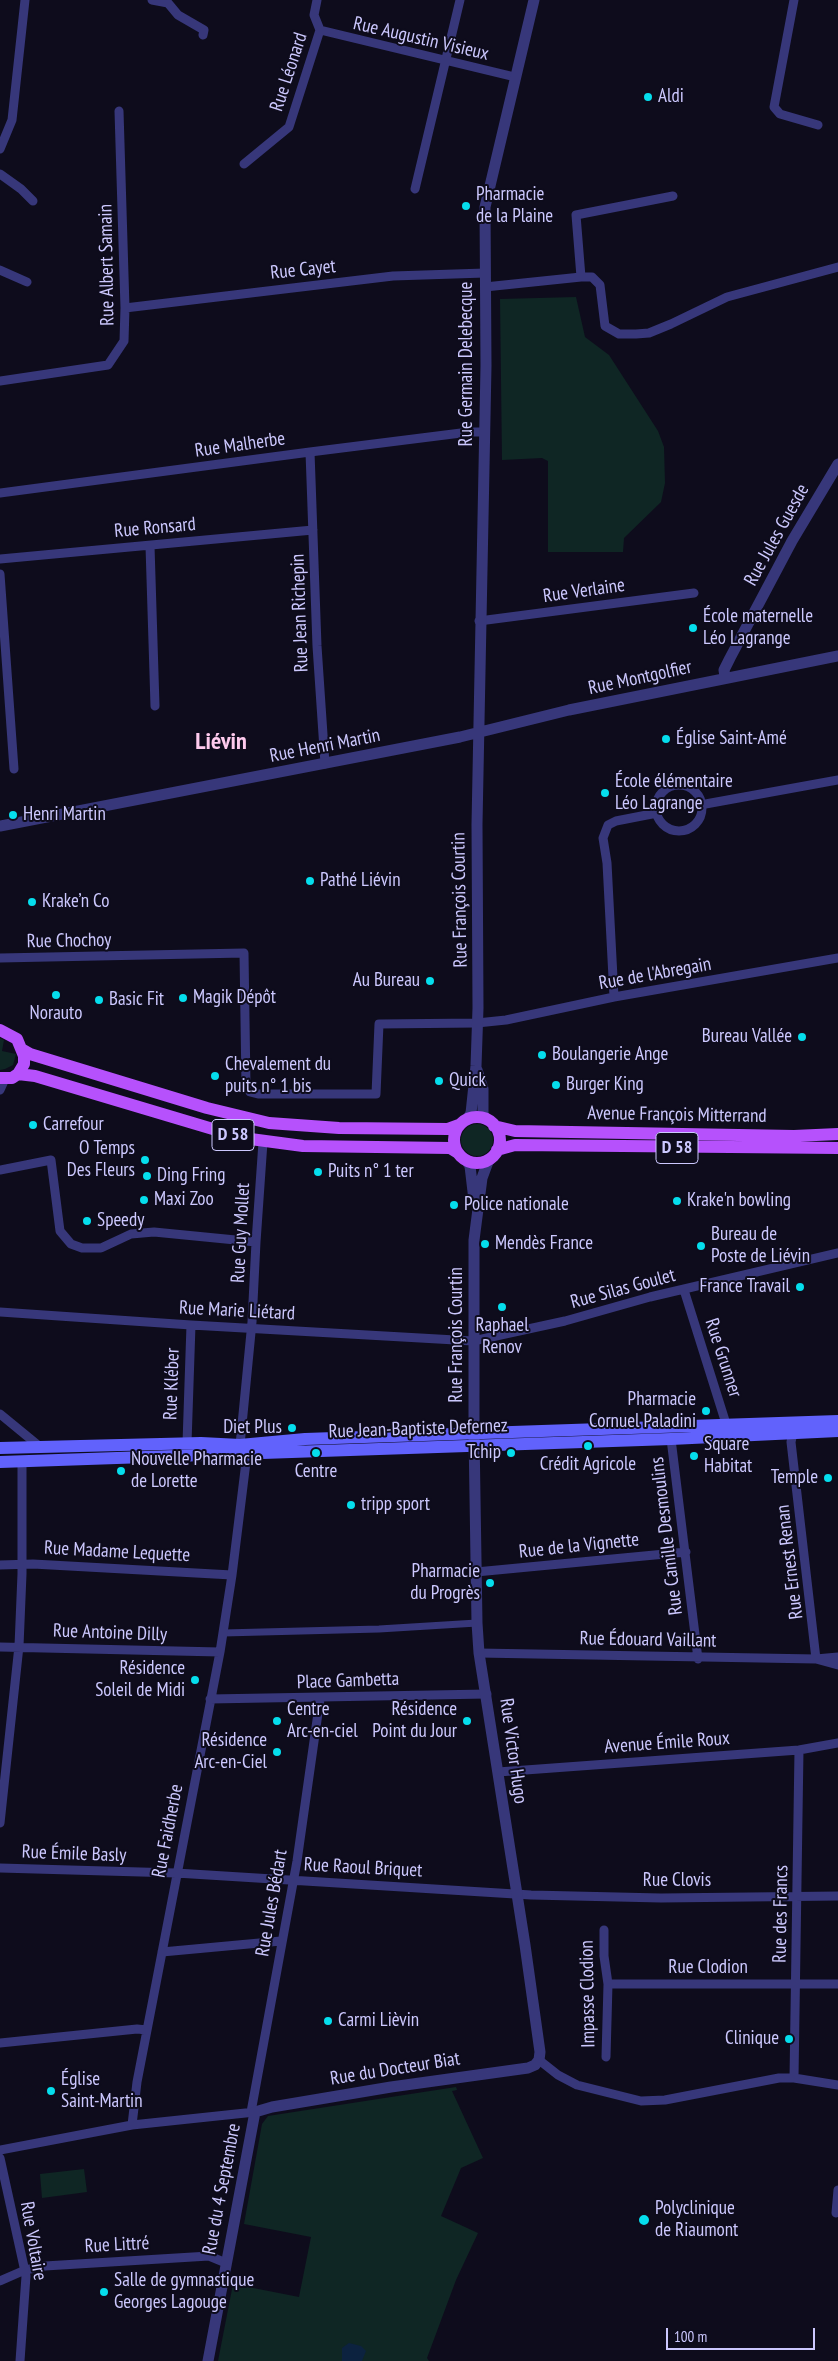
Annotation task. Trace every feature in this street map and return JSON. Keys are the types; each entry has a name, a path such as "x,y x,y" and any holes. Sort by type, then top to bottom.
{"main road":[{"path":"0,1030 17,1039 23,1050 24,1064 18,1074 2,1082"},
{"name":"D 58","path":"23,1050 30,1054 197,1105 269,1124 368,1129 448,1129 463,1122"},
{"name":"D 58","path":"18,1074 35,1076 243,1138 263,1142 310,1146 450,1148 462,1157"},
{"path":"476,1118 490,1123 498,1134 493,1155 478,1163 462,1157 454,1139 463,1122 476,1118"},
{"name":"Avenue François Mitterrand","path":"490,1123 515,1131 794,1136 838,1134"},
{"name":"Avenue François Mitterrand","path":"493,1155 515,1145 838,1148"},
{"name":"Rue Jean-Baptiste Defernez","path":"0,1462 243,1449 474,1440 727,1424 838,1421"},
{"name":"Rue Jean-Baptiste Defernez","path":"474,1440 671,1440 838,1431"},
{"name":"Rue Jean-Baptiste Defernez","path":"0,1448 187,1443 243,1449"}],"street":[{"path":"0,149 12,120 25,0"},
{"path":"152,0 169,2 178,16 204,30 203,35"},
{"name":"Rue Léonard","path":"244,164 289,127 320,30 314,15 318,0"},
{"path":"415,189 460,0"},
{"name":"Rue Germain Delebecque","path":"479,733 479,621 484,432 485,207 534,0"},
{"path":"794,0 774,107 780,114 818,125"},
{"name":"Rue Augustin Visieux","path":"320,30 515,77"},
{"name":"Rue Albert Samain","path":"0,381 108,365 124,341 125,308 119,111"},
{"path":"0,174 21,189 33,201"},
{"path":"581,277 576,215 673,196"},
{"path":"485,287 581,277 592,278 600,285 605,326 619,334 636,334 649,333 727,297 838,267"},
{"path":"0,270 27,282"},
{"name":"Rue Cayet","path":"125,308 393,276 485,273"},
{"name":"Rue Malherbe","path":"0,492 310,456 469,432 484,432"},
{"name":"Rue Jean Richepin","path":"310,456 317,646 325,764"},
{"name":"Rue Jules Guesde","path":"725,677 724,670 792,541 838,464"},
{"name":"Rue Ronsard","path":"0,559 312,530"},
{"path":"150,546 155,706"},
{"path":"0,574 14,769"},
{"name":"Rue Verlaine","path":"479,621 694,593"},
{"name":"Rue Montgolfier","path":"479,733 569,710 725,677 838,656"},
{"name":"Rue Henri Martin","path":"0,826 479,733"},
{"name":"Rue François Courtin","path":"476,1066 479,949 476,871 479,733"},
{"path":"700,805 838,780"},
{"path":"676,785 685,785 694,789 700,805 702,817 695,826 683,831 671,830 662,823 657,813 660,795 667,788 676,785"},
{"path":"614,997 607,862 603,838 608,825 616,821 657,813"},
{"name":"Rue Chochoy","path":"0,958 244,953 246,1086 250,1092 258,1094 376,1094 379,1024 477,1023"},
{"name":"Rue de l'Abregain","path":"477,1023 506,1020 614,997 838,958"},
{"path":"463,1122 470,1113 476,1066"},
{"path":"476,1066 483,1089 483,1114 490,1123"},
{"name":"Rue Guy Mollet","path":"243,1449 263,1142"},
{"path":"475,1224 482,1178 493,1155"},
{"path":"462,1157 470,1166 475,1224"},
{"path":"0,1170 51,1160 60,1231 71,1244 82,1248 101,1248 131,1234 154,1232 256,1242"},
{"name":"Rue François Courtin","path":"474,1440 475,1224"},
{"name":"Rue Silas Goulet","path":"473,1341 565,1321 838,1252"},
{"name":"Rue Grunner","path":"684,1290 730,1437"},
{"name":"Rue Marie Liétard","path":"0,1312 473,1341"},
{"name":"Rue Kléber","path":"187,1443 191,1325"},
{"path":"0,1414 39,1446"},
{"name":"Rue Ernest Renan","path":"793,1433 791,1442 816,1659"},
{"name":"Rue Victor Hugo","path":"474,1440 477,1623 480,1653 540,2052 539,2060"},
{"name":"Rue Camille Desmoulins","path":"671,1440 698,1659"},
{"name":"Rue Faidherbe","path":"132,2125 137,2082 220,1652 232,1576 243,1449"},
{"path":"0,1822 19,1646 22,1462"},
{"name":"Rue de la Vignette","path":"476,1572 686,1552"},
{"name":"Rue Madame Lequette","path":"0,1565 21,1564 232,1576"},
{"path":"223,1633 370,1629 477,1623"},
{"name":"Rue Antoine Dilly","path":"0,1647 220,1652"},
{"name":"Rue Édouard Vaillant","path":"480,1653 698,1659 816,1659 838,1657"},
{"name":"Rue Édouard Vaillant","path":"816,1659 838,1665"},
{"name":"Place Gambetta","path":"210,1699 320,1699 487,1694"},
{"name":"Rue Jules Bédart","path":"253,2112 293,1880 320,1699"},
{"name":"Avenue Émile Roux","path":"498,1772 799,1750 838,1743"},
{"name":"Rue des Francs","path":"794,2078 799,1750"},
{"name":"Rue Émile Basly","path":"0,1868 176,1873"},
{"name":"Rue Raoul Briquet","path":"176,1873 517,1894"},
{"name":"Rue Clovis","path":"517,1894 661,1898 838,1896"},
{"name":"Impasse Clodion","path":"604,1930 604,1956 608,1984 606,2057"},
{"path":"162,1952 282,1942"},
{"name":"Rue Clodion","path":"608,1984 838,1984"},
{"path":"0,2042 137,2029 147,2030"},
{"path":"539,2060 558,2075 576,2085 641,2101 665,2100 753,2082 794,2078 838,2085"},
{"name":"Rue du Docteur Biat","path":"253,2112 272,2107 391,2087 528,2068 535,2065 539,2060"},
{"path":"0,2150 132,2125 253,2112"},
{"name":"Rue du 4 Septembre","path":"208,2361 253,2112"},
{"name":"Rue Voltaire","path":"0,2158 26,2286 20,2361"},
{"path":"836,2213 838,2190"},
{"name":"Rue Littré","path":"0,2281 24,2270 44,2266 212,2256 229,2245"},
{"name":"Rue Littré","path":"212,2256 226,2263"}],"green space":[{"path":"576,297 585,337 609,355 658,431 664,447 665,483 661,502 624,538 623,552 548,552 548,461 542,458 502,460 500,299"},
{"path":"0,1038 4,1040 2,1051 16,1054 13,1065 0,1070"},
{"path":"477,1124 483,1125 488,1129 492,1134 492,1146 488,1151 483,1155 477,1156 471,1155 466,1151 462,1146 461,1140 462,1134 466,1129 471,1125"},
{"path":"456,2087 457,2090 452,2091 483,2158 461,2168 441,2216 478,2233 456,2280 427,2358 429,2361 218,2361 233,2284 299,2297 311,2237 244,2224 262,2124 268,2116"},
{"path":"84,2169 87,2192 42,2198 40,2174"}],"water":[{"path":"349,2343 361,2346 366,2351 362,2361 342,2361 342,2348"}],"place":[{"name":"Aldi","path":"648,97"},
{"name":"Pharmacie de la Plaine","path":"466,206"},
{"name":"École maternelle Léo Lagrange","path":"693,628"},
{"name":"Église Saint-Amé","path":"666,739"},
{"name":"École élémentaire Léo Lagrange","path":"605,793"},
{"name":"Henri Martin","path":"13,815"},
{"name":"Pathé Liévin","path":"310,881"},
{"name":"Krake’n Co","path":"32,902"},
{"name":"Au Bureau","path":"430,981"},
{"name":"Norauto","path":"56,995"},
{"name":"Magik Dépôt","path":"183,998"},
{"name":"Basic Fit","path":"99,1000"},
{"name":"Bureau Vallée","path":"802,1037"},
{"name":"Boulangerie Ange","path":"542,1055"},
{"name":"Chevalement du puits n° 1 bis","path":"215,1076"},
{"name":"Quick","path":"439,1081"},
{"name":"Burger King","path":"556,1085"},
{"name":"Carrefour","path":"33,1125"},
{"name":"O Temps Des Fleurs","path":"145,1160"},
{"name":"Puits n° 1 ter","path":"318,1172"},
{"name":"Ding Fring","path":"147,1176"},
{"name":"Maxi Zoo","path":"144,1200"},
{"name":"Krake'n bowling","path":"677,1201"},
{"name":"Police nationale","path":"454,1205"},
{"name":"Speedy","path":"87,1221"},
{"name":"Mendès France","path":"485,1244"},
{"name":"Bureau de Poste de Liévin","path":"701,1246"},
{"name":"France Travail","path":"800,1287"},
{"name":"Raphael Renov","path":"502,1307"},
{"name":"Pharmacie Cornuel Paladini","path":"706,1411"},
{"name":"Diet Plus","path":"292,1428"},
{"name":"Crédit Agricole","path":"588,1446"},
{"name":"Centre","path":"316,1453"},
{"name":"Tchip","path":"511,1453"},
{"name":"Square Habitat","path":"694,1456"},
{"name":"Nouvelle Pharmacie de Lorette","path":"121,1471"},
{"name":"Temple","path":"828,1478"},
{"name":"tripp sport","path":"351,1505"},
{"name":"Pharmacie du Progrès","path":"490,1583"},
{"name":"Résidence Soleil de Midi","path":"195,1680"},
{"name":"Centre Arc-en-ciel","path":"277,1721"},
{"name":"Résidence Point du Jour","path":"467,1721"},
{"name":"Résidence Arc-en-Ciel","path":"277,1752"},
{"name":"Carmi Lièvin","path":"328,2021"},
{"name":"Clinique","path":"789,2039"},
{"name":"Église Saint-Martin","path":"51,2091"},
{"name":"Polyclinique de Riaumont","path":"644,2220"},
{"name":"Salle de gymnastique Georges Lagouge","path":"104,2292"}],"district":[{"name":"Liévin","path":"221,742"}]}
